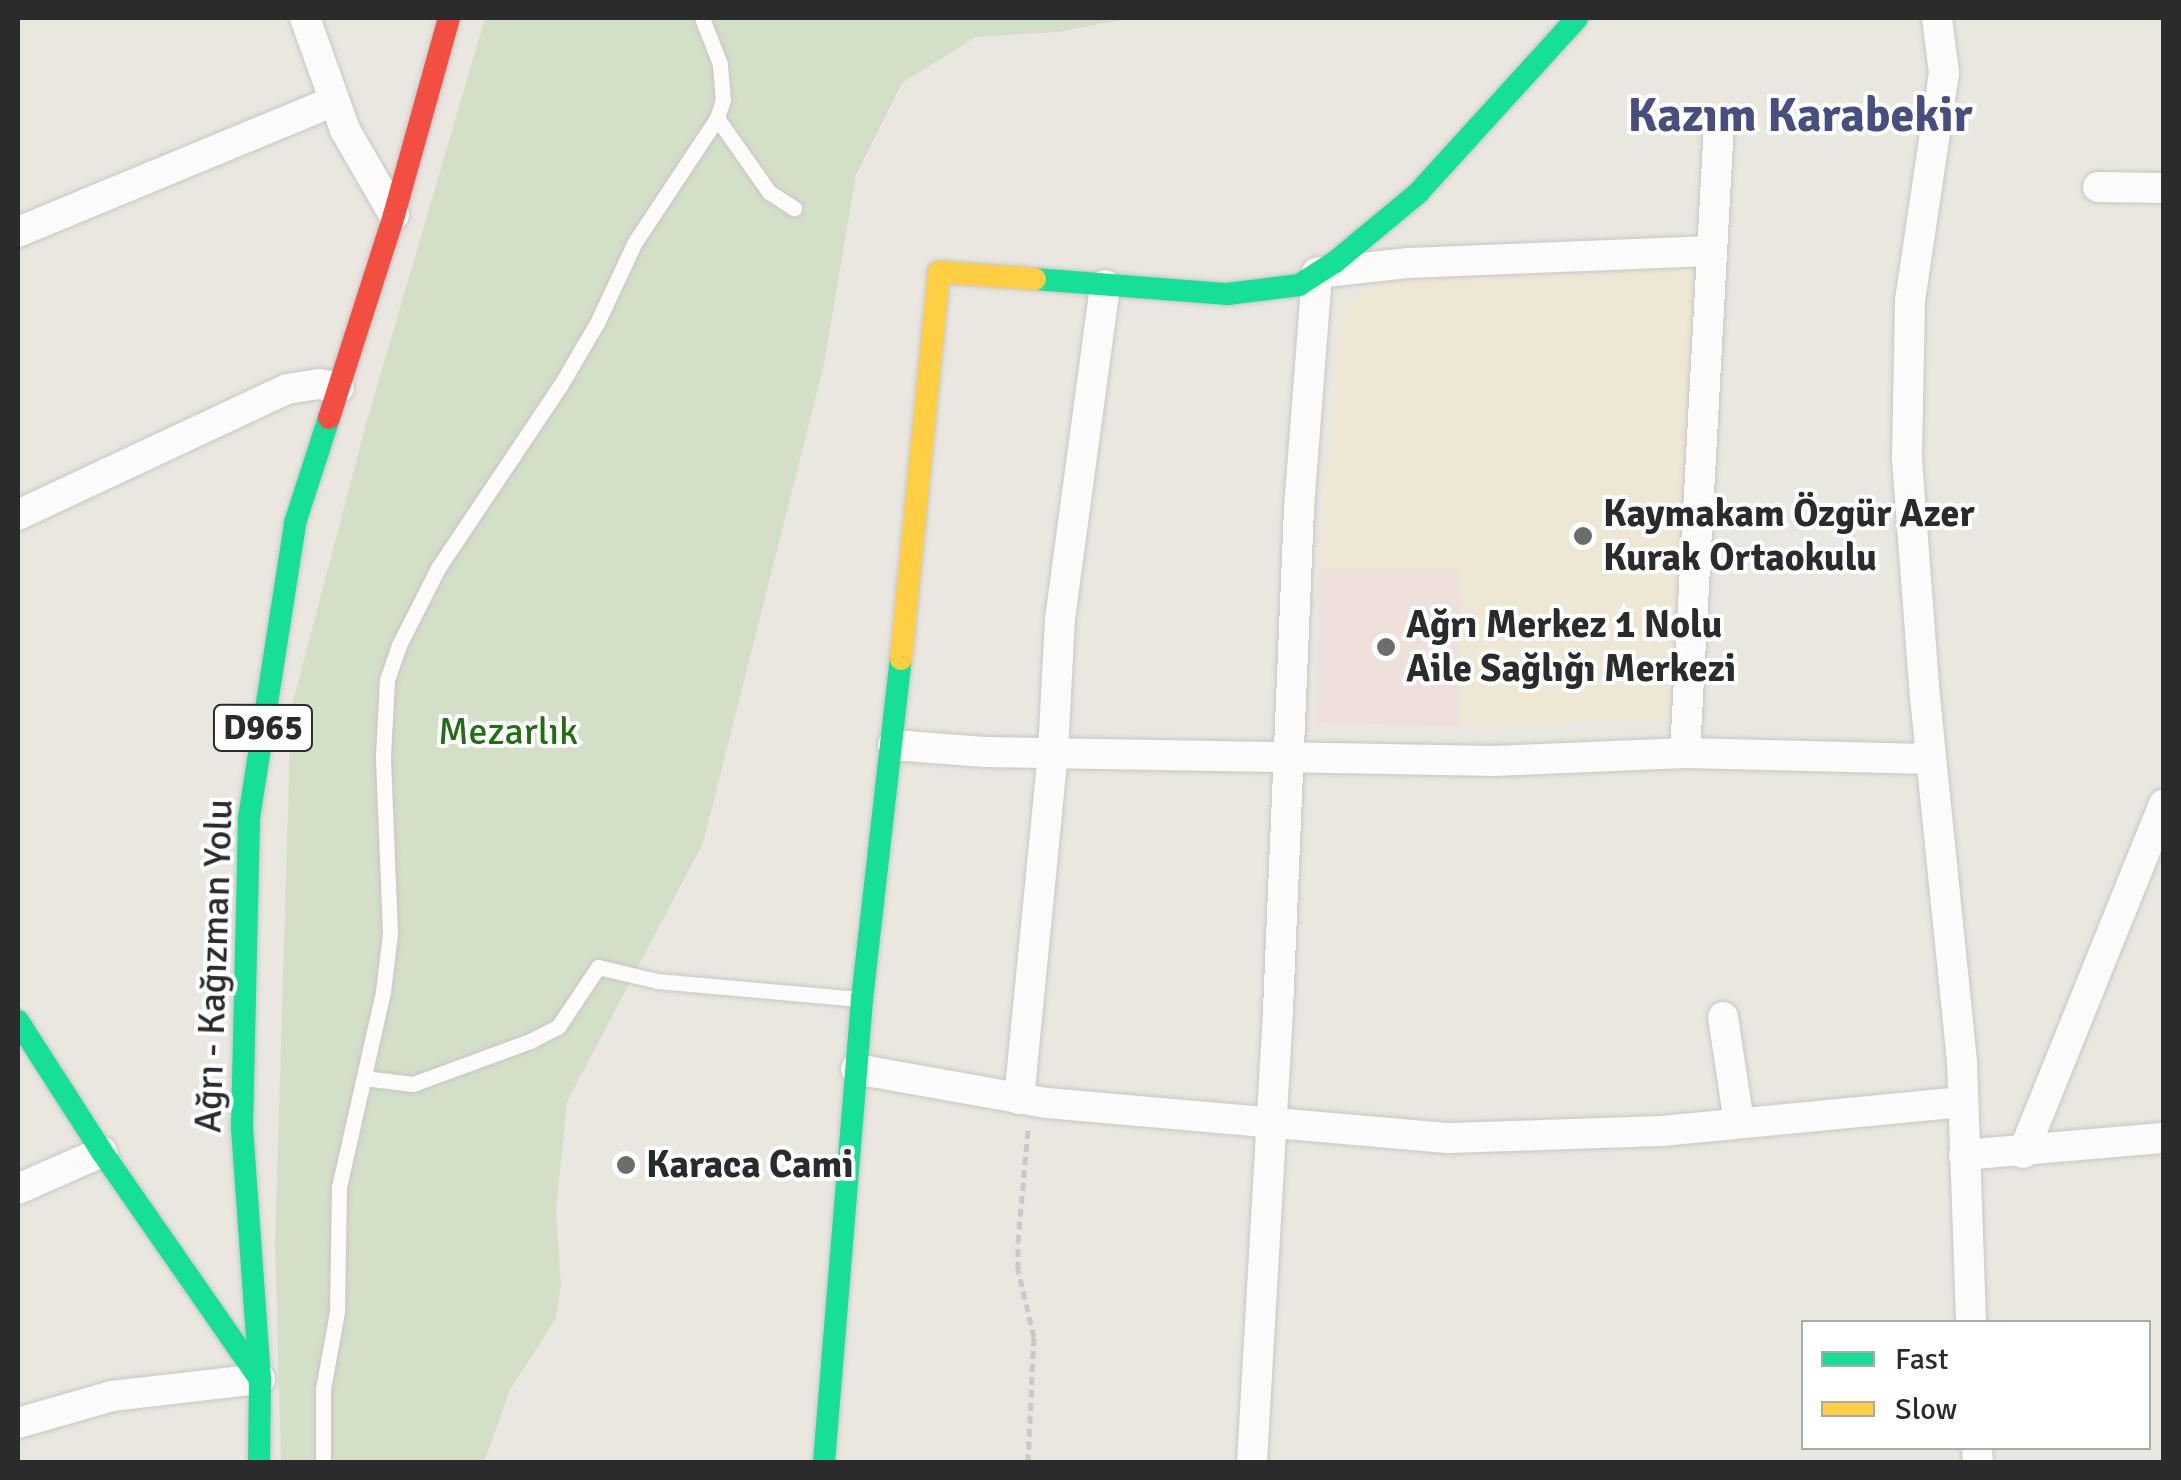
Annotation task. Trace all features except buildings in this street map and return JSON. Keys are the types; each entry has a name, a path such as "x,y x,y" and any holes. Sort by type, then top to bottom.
{"street":[{"path":"306,18 345,130 394,215"},
{"name":"Ağrı - Kağızman Yolu","path":"259,1462 260,1379 242,1127 249,818 295,523 394,215 450,18"},
{"path":"824,1462 862,999 893,746 939,272 1227,294 1299,285 1418,193 1577,18"},
{"path":"1937,18 1944,74 1910,300 1906,459 1963,1102 1971,1320"},
{"path":"18,232 334,101"},
{"path":"1685,753 1719,123"},
{"path":"2098,187 2164,188"},
{"path":"1318,273 1408,263 1710,251"},
{"path":"1252,1462 1299,508 1318,273"},
{"path":"1024,1100 1060,619 1104,285"},
{"path":"18,515 288,389 319,384 338,388"},
{"path":"893,746 1494,761 1685,753 1931,759"},
{"path":"2023,1153 2164,804"},
{"path":"1723,1017 1739,1124"},
{"path":"18,1021 102,1152 260,1379 112,1396 18,1423"},
{"path":"856,1070 1024,1100 1449,1138 1662,1131 1963,1102"},
{"path":"1964,1155 2023,1153 2164,1138"},
{"path":"18,1189 102,1152"}],"lane":[{"path":"323,1462 323,1389 337,1312 340,1187 383,992 390,933 382,713 399,645 438,568 560,386 597,323 635,242 717,118 723,100 720,64 702,18"},
{"path":"717,118 769,192 794,208"},
{"path":"364,1078 414,1084 530,1041 558,1027 598,967 656,981 862,999"}],"path":[{"path":"1024,1100 1028,1160 1018,1270 1034,1337 1028,1462"}],"shaded area":[{"path":"1695,265 1669,719 1458,726 1461,571 1319,568 1342,312 1383,272"},
{"path":"1319,568 1461,570 1458,725 1316,723"}],"green space":[{"name":"Mezarlık","path":"485,18 1131,18 1058,32 976,37 902,83 856,175 824,364 703,843 567,1102 556,1211 561,1285 556,1318 510,1390 484,1462 281,1462 275,1244 291,709 366,424"}],"traffic: fast":[{"path":"1035,279 1227,294 1299,285 1335,262 1418,193 1577,18"},
{"path":"259,1462 260,1379 242,1127 249,818 295,523 329,418"},
{"path":"824,1462 862,999 901,659"},
{"path":"18,1021 102,1152 260,1379"}],"traffic: slow":[{"path":"901,659 939,272 1035,279"}],"traffic: jam":[{"path":"329,418 394,215 449,18"}],"place":[{"name":"Kaymakam Özgür Azer Kurak Ortaokulu","path":"1583,536"},
{"name":"Ağrı Merkez 1 Nolu Aile Sağlığı Merkezi","path":"1386,647"},
{"name":"Karaca Cami","path":"626,1165"}],"district":[{"name":"Kazım Karabekir","path":"1800,116"}]}
